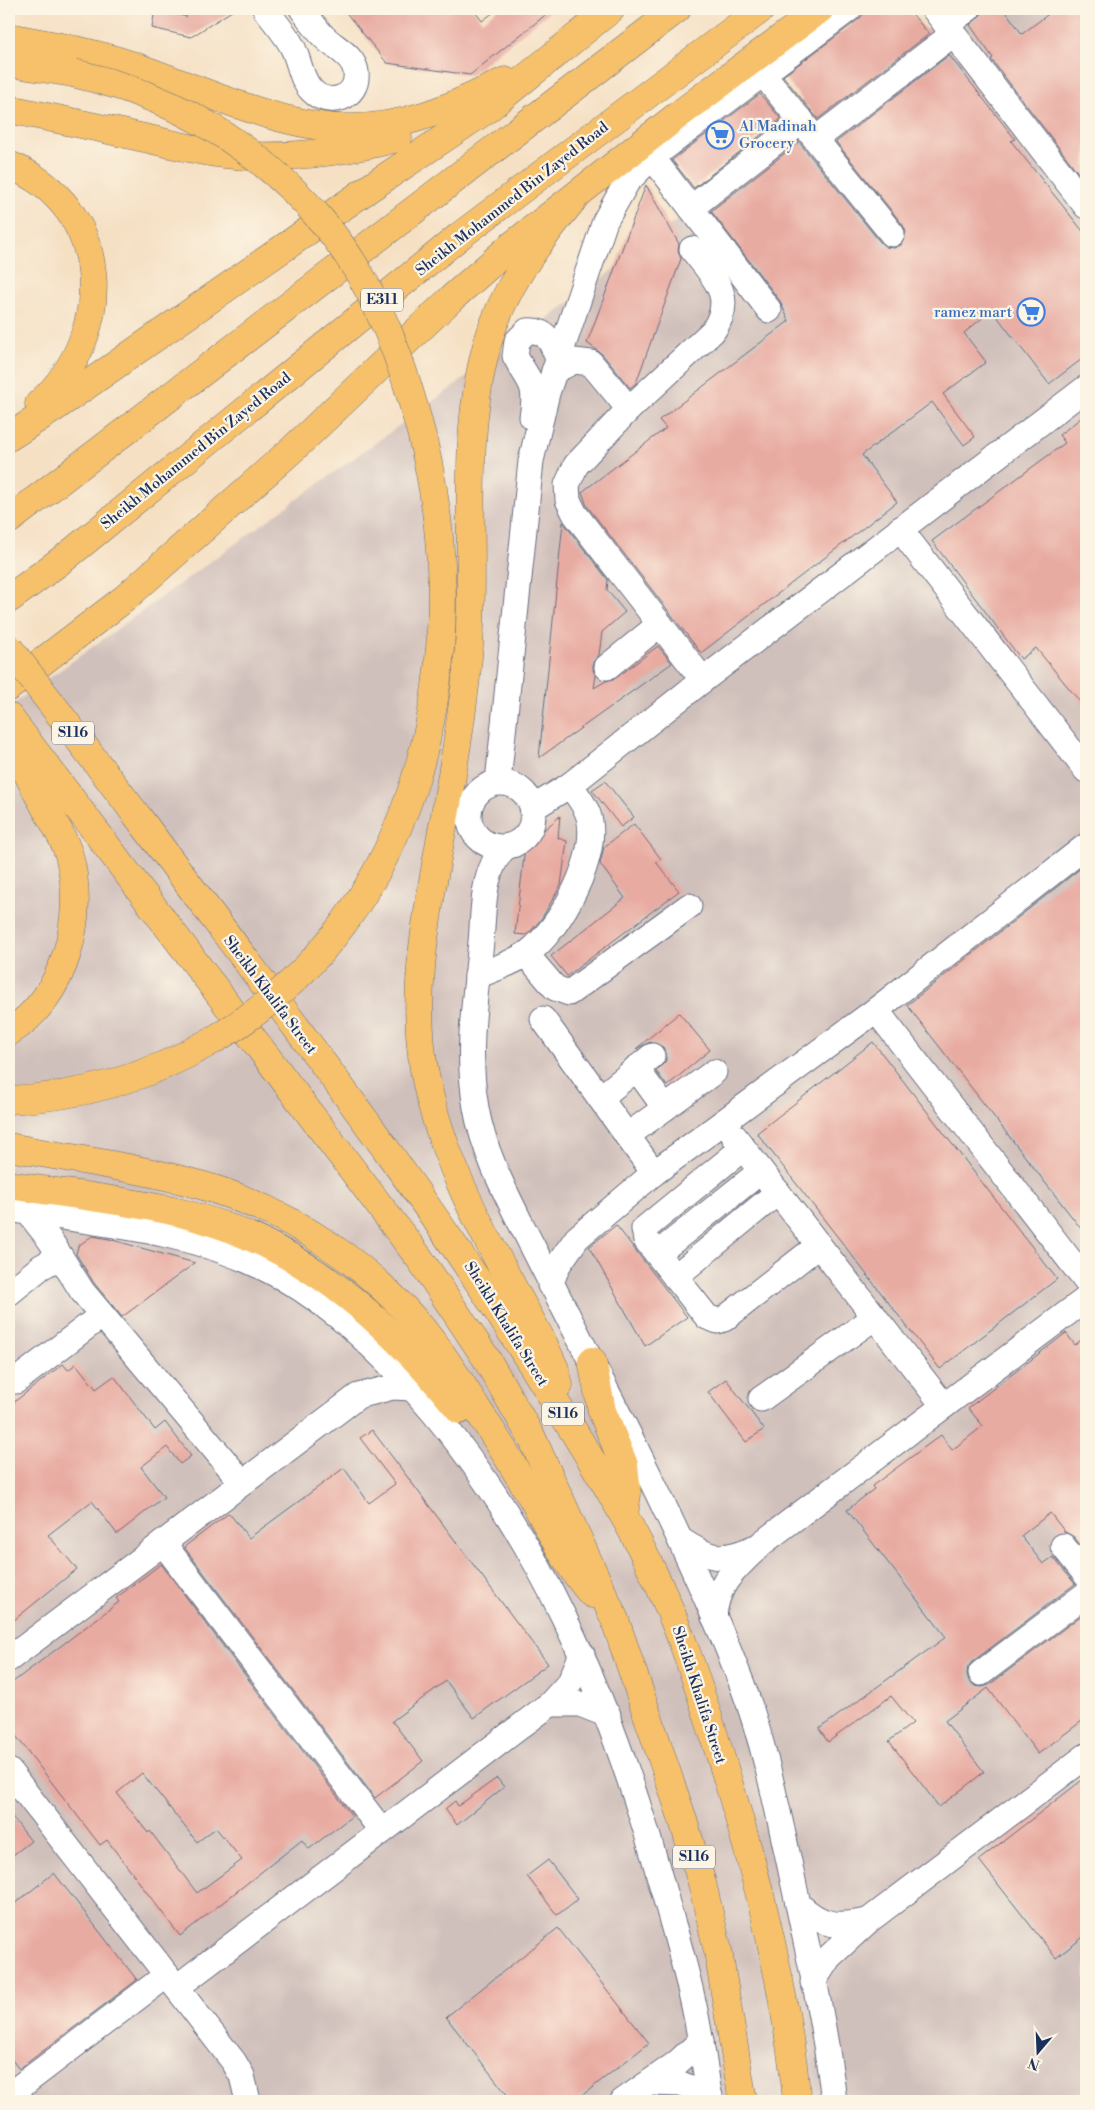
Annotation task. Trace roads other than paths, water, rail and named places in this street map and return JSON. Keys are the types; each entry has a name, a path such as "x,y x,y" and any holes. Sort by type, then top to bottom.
{"highway":[{"path":"9,437 54,408 368,189 486,110 611,9"},
{"path":"9,520 677,9"},
{"name":"Sheikh Mohammed Bin Zayed Road","path":"9,599 67,556 461,235 761,9"},
{"path":"9,687 124,599 295,447 479,274 677,116 820,9"},
{"path":"9,37 64,48 131,65 294,121 344,128 395,124 444,109 503,82 560,49"},
{"path":"9,63 105,80 167,102 225,134 278,175 324,223 341,245 376,303 390,333 422,434 437,511 441,556 442,619 430,718 410,796 398,828 371,882 348,919 327,946 278,995 222,1036 192,1052 152,1070 95,1088 61,1095 9,1100"},
{"path":"9,109 181,147 234,155 316,154 360,147 404,136 443,120 536,71"},
{"path":"9,165 39,182 57,198 72,217 84,238 91,261 94,289 91,317 84,343 71,368 54,390 9,431"},
{"path":"558,1406 559,1389 555,1369 457,1178 436,1123 422,1051 418,1000 426,921 461,720 469,643 473,424 478,383 488,342 502,304 521,268 572,201"},
{"name":"Sheikh Khalifa Street","path":"9,648 443,1228 497,1308 624,1515 650,1565 694,1668 748,1848 776,1965 797,2101"},
{"name":"S116","path":"9,717 385,1210 454,1308 532,1438 615,1620 660,1748 702,1883 731,2020 743,2101"},
{"path":"9,728 24,766 69,854 75,886 75,919 68,951 55,981 36,1007 9,1032"},
{"path":"9,1147 197,1184 269,1211 303,1229 362,1271 408,1314 438,1349 511,1460 575,1575 615,1620"},
{"path":"9,1185 182,1214 242,1233 286,1254 310,1268 380,1322 412,1353 481,1434 511,1460"},
{"path":"592,1361 602,1411 624,1465 626,1494 624,1515"}],"street":[{"path":"265,9 292,46 302,76 311,90 325,100 342,98 354,86 356,69 352,62 321,34 302,9"},
{"path":"498,782 532,461 547,392 606,221 627,182 652,157 849,9"},
{"path":"919,9 942,25 1086,206"},
{"path":"825,132 942,25 968,9"},
{"path":"942,25 1020,136"},
{"path":"768,70 825,132 897,229 802,121 768,70"},
{"path":"691,208 802,121"},
{"path":"652,157 769,310"},
{"path":"692,249 721,288 723,296 722,315 713,331 629,409 576,464 568,478 566,493 575,514 703,680"},
{"path":"532,461 529,441 535,396 531,381 515,356 517,341 527,332 541,332 552,342 556,365"},
{"path":"556,365 574,361 591,363 629,409"},
{"path":"533,808 570,785 703,680 1086,388"},
{"path":"900,529 1086,770"},
{"path":"607,667 660,624"},
{"path":"505,847 483,842 473,832 468,818 470,804 478,792 498,782 513,785 520,789 530,800 533,808 533,822 527,834 517,843 505,847 498,855 488,876 472,1011 470,1044 477,1112 486,1145 498,1177 550,1285 592,1361 682,1541 746,1696 774,1797 798,1904 834,2101"},
{"path":"477,976 526,954 557,923 576,888 589,838 588,814 570,785"},
{"path":"550,1285 560,1260 577,1238 654,1173 876,1010 1086,846"},
{"path":"526,954 555,988 569,993 689,906"},
{"path":"876,1010 1086,1281"},
{"path":"543,1019 654,1173"},
{"path":"600,1098 644,1062 665,1108"},
{"path":"627,1136 714,1072"},
{"path":"723,1122 944,1406"},
{"path":"743,1148 647,1226 644,1236 707,1318 718,1321 724,1319 819,1245"},
{"path":"657,1254 761,1171"},
{"path":"675,1277 778,1192"},
{"path":"18,1211 72,1217 172,1235 234,1254 290,1282 346,1322 374,1347 412,1388 470,1458 528,1550 582,1654 608,1715 644,1821 693,1999 710,2099"},
{"path":"18,1211 58,1253 73,1280 242,1482"},
{"path":"9,1293 58,1253 72,1217"},
{"path":"525,1232 550,1239 577,1238"},
{"path":"714,1617 717,1597 726,1578 762,1544 1086,1299"},
{"path":"16,1382 102,1315"},
{"path":"761,1399 875,1317"},
{"path":"358,1396 366,1381 374,1347"},
{"path":"9,1659 358,1396 394,1387 412,1388"},
{"path":"682,1541 702,1554 721,1557 740,1554 762,1544"},
{"path":"163,1543 382,1831"},
{"path":"1063,1546 1086,1575"},
{"path":"981,1673 1086,1594"},
{"path":"9,2095 382,1831 550,1704 570,1682 582,1654"},
{"path":"550,1704 580,1704 608,1715"},
{"path":"813,1982 829,1957 868,1921 1086,1756"},
{"path":"9,1771 234,2062 251,2098"},
{"path":"798,1904 809,1915 834,1925 868,1921"},
{"path":"623,2101 651,2083 701,2041"},
{"path":"651,2083 681,2084 710,2099"}],"place":[{"name":"Al Madinah Grocery","path":"720,135"},
{"name":"ramez mart","path":"1031,312"}]}
